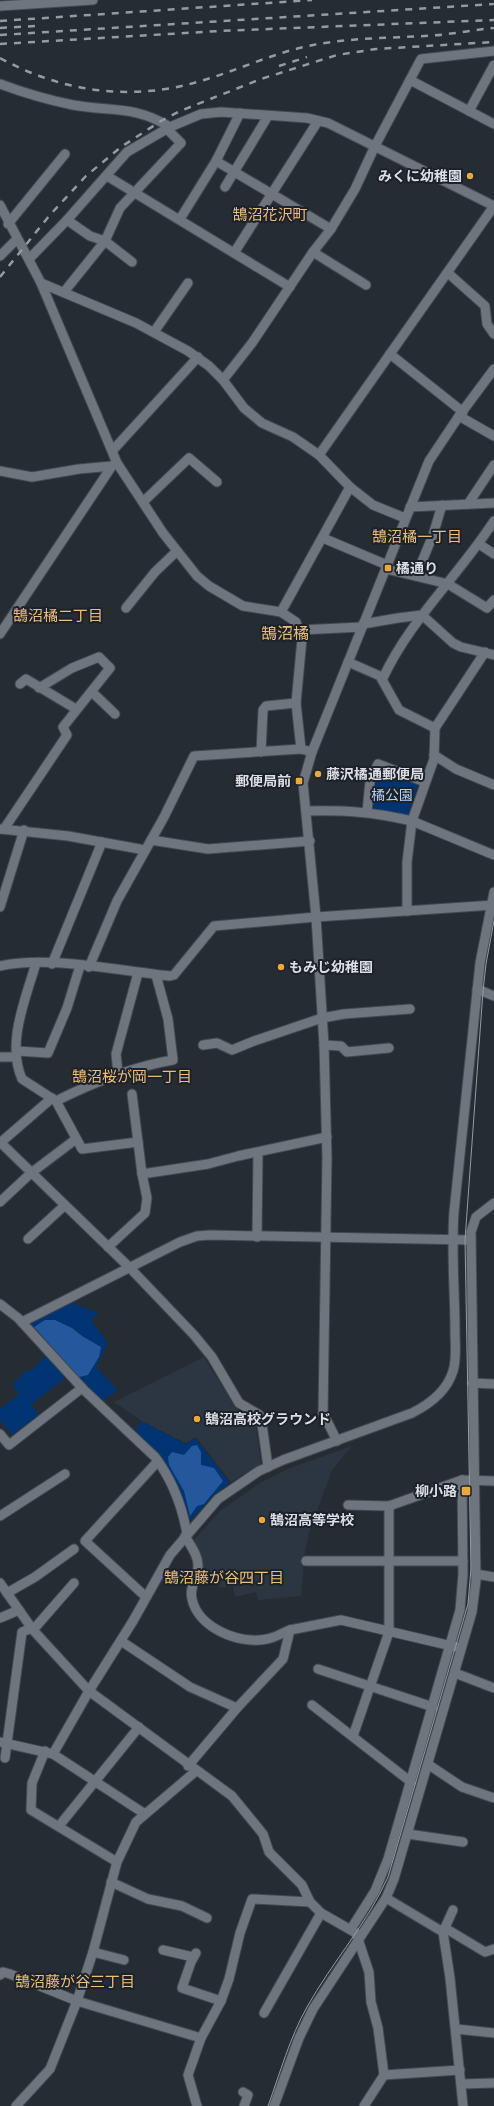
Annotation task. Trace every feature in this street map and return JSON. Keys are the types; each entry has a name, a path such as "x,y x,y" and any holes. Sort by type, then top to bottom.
{"street":[{"path":"0,6 24,2 93,0"},
{"path":"223,380 252,343 313,252 331,229 355,189 375,146 421,58 494,51"},
{"path":"469,112 494,65"},
{"path":"410,80 494,124"},
{"path":"0,84 44,99 74,105 145,114 169,128 181,143 116,214 105,242 64,292"},
{"path":"28,256 67,220 127,152 169,128 201,114 221,112 240,113 328,123 494,206 319,455"},
{"path":"180,219 216,161 240,113"},
{"path":"225,187 268,116"},
{"path":"234,253 318,121"},
{"path":"8,224 65,154"},
{"path":"216,161 331,229"},
{"path":"107,176 290,287"},
{"path":"0,205 8,224 28,256 41,283 113,450 115,464 177,552 197,576 209,586 243,606 281,612 296,622 302,639 302,655 296,703 301,749"},
{"path":"67,220 90,236 105,242 132,262"},
{"path":"0,256 17,238"},
{"path":"313,252 366,285"},
{"path":"448,273 485,306 487,324 494,334"},
{"path":"41,283 154,332 198,357 223,380 244,408 262,423 293,437 319,455 350,487 373,505 405,518"},
{"path":"154,332 188,283"},
{"path":"390,354 461,414 494,436"},
{"path":"113,450 198,357"},
{"path":"337,1440 323,1413 327,1137 324,1045 316,917 310,841 303,782 312,752 429,461 494,369"},
{"path":"143,502 189,458 218,482"},
{"path":"0,471 32,477 115,464"},
{"path":"0,634 115,464"},
{"path":"468,504 494,465"},
{"path":"281,612 350,487"},
{"path":"410,507 494,503"},
{"path":"416,576 442,505"},
{"path":"383,678 393,657 422,615 479,544 494,521"},
{"path":"323,538 386,567 448,584 487,608 494,600"},
{"path":"479,544 494,554"},
{"path":"126,608 155,572 177,552"},
{"path":"299,630 363,625 422,615 453,643 461,647 490,654 435,728 434,755 412,821 407,862 407,911"},
{"path":"2,829 67,735 63,727 110,668 99,656 72,668 39,688"},
{"path":"348,662 376,673 383,678 399,710 435,728"},
{"path":"20,684 26,679 76,709"},
{"path":"92,692 115,714"},
{"path":"261,752 263,710 266,706 296,703"},
{"path":"0,1057 17,1054 48,1053 85,967 144,850 151,840 194,756 301,749 312,752"},
{"path":"434,755 456,769 494,785"},
{"path":"367,812 370,781 378,764 425,782"},
{"path":"306,811 367,812 412,821 494,855"},
{"path":"2,829 24,830 144,850"},
{"path":"0,907 24,830"},
{"path":"151,840 208,849 310,841"},
{"path":"52,964 102,842"},
{"path":"117,1862 31,1810 32,1783 49,1753 121,1642 170,1555 218,1499 237,1485 268,1467 412,1413 426,1406 444,1388 453,1371 455,1362 455,1285 452,1240 477,989 483,943 493,905 494,892"},
{"path":"0,966 13,963 36,963 174,976 214,926 316,917 493,905"},
{"path":"36,963 21,1018 17,1054 22,1079 54,1099 82,1148 138,1142"},
{"path":"118,1073 116,1054 138,973"},
{"path":"156,975 168,1019 173,1060 138,1066 54,1099 0,1143 108,1247 194,1335 212,1357 239,1403 258,1414 260,1417 268,1467"},
{"path":"477,989 494,996"},
{"path":"203,1045 217,1043 232,1050 322,1018 344,1014 410,1009"},
{"path":"324,1045 341,1046 347,1052 389,1048"},
{"path":"108,1247 145,1213 147,1198 142,1174 132,1094"},
{"path":"142,1174 208,1164 218,1160 327,1137"},
{"path":"0,1202 31,1173 76,1138"},
{"path":"257,1237 258,1152"},
{"path":"274,2106 299,2038 313,2009 386,1898 408,1834 429,1765 474,1604 476,1574 471,1240 472,1227 476,1217 494,1203"},
{"path":"28,1239 64,1206"},
{"path":"22,1322 180,1242 197,1236 471,1240"},
{"path":"0,1304 22,1322 82,1388 158,1461 180,1500 186,1535 197,1558 198,1567 191,1591 196,1611 214,1628 235,1637 267,1640 290,1630 341,1620 462,1649"},
{"path":"472,1383 494,1384"},
{"path":"0,1434 8,1444 82,1388"},
{"path":"146,1597 85,1541 158,1461"},
{"path":"0,1516 65,1474"},
{"path":"348,1505 389,1506 462,1480 474,1479 494,1481"},
{"path":"351,1929 374,1895 382,1875 451,1646 462,1603 462,1480"},
{"path":"353,1736 389,1632 389,1506"},
{"path":"7,1593 35,1577 74,1549"},
{"path":"306,1561 463,1561"},
{"path":"476,1574 494,1577"},
{"path":"0,1583 32,1629 89,1691 139,1727 196,1772 232,1796 263,1834 269,1852 302,1885 310,1902 321,1913 356,1933 369,1972 371,2002 378,2028 384,2075 364,2106"},
{"path":"5,1758 4,1742 22,1632 32,1629 74,1583"},
{"path":"0,1618 19,1610"},
{"path":"188,1766 237,1708 283,1659 290,1630"},
{"path":"121,1642 190,1687 237,1708"},
{"path":"318,1669 433,1707"},
{"path":"455,1673 494,1688"},
{"path":"312,1705 411,1782"},
{"path":"59,1826 139,1727"},
{"path":"4,1742 49,1753 145,1814"},
{"path":"429,1765 462,1787 494,1798"},
{"path":"16,2106 50,2069 77,2002 93,1952 117,1862 136,1822 196,1772"},
{"path":"408,1834 463,1842"},
{"path":"111,1882 148,1899 182,1906 207,1918"},
{"path":"386,1898 485,1952 494,1949"},
{"path":"197,2106 188,2075 202,2038 221,2001 229,1979 240,1934 252,1899 310,1902"},
{"path":"453,1910 444,1930 456,2029 463,2106"},
{"path":"264,2013 321,1913"},
{"path":"163,1950 195,1955 182,1988 221,2001"},
{"path":"93,1952 124,1960"},
{"path":"0,1975 3,1972 10,1974 77,2002 202,2038"},
{"path":"456,2029 494,2033"},
{"path":"384,2075 460,2070"},
{"path":"461,2084 494,2083"},
{"path":"243,2092 248,2095 244,2106"}],"shaded area":[{"path":"45,1320 55,1320 72,1328 82,1336 101,1347 99,1357 88,1375 79,1377 34,1327"},
{"name":"鵠沼高校グラウンド","path":"204,1357 235,1407 255,1420 261,1464 231,1482 196,1437 186,1443 142,1421 114,1402"},
{"path":"197,1445 201,1452 201,1465 214,1468 223,1481 204,1504 197,1506 190,1516 184,1491 169,1465 168,1457 172,1452 184,1455 192,1446"},
{"name":"鵠沼高等学校","path":"352,1446 332,1470 310,1529 305,1550 301,1596 258,1600 256,1592 235,1597 233,1586 220,1588 217,1573 200,1573 191,1543 220,1511 260,1483 290,1468"}],"green space":[{"name":"橘公園","path":"380,771 418,784 408,817 372,809 374,783"},
{"path":"72,1303 98,1313 91,1320 108,1343 96,1367 118,1390 102,1401 30,1324"},
{"path":"46,1356 66,1377 31,1405 39,1415 12,1435 0,1420 0,1409 19,1394 13,1385 26,1370 31,1371"},
{"path":"141,1421 186,1444 195,1438 230,1483 214,1495 189,1522 182,1495 171,1472 155,1451 135,1432"}],"tram line":[{"path":"268,2106 290,2043 307,2007 327,1974 370,1911 388,1877 468,1604 471,1568 465,1240 483,991 486,964 494,921"}],"railway":[{"path":"0,21 312,0"},
{"path":"0,35 494,4"},
{"path":"0,44 219,31 494,20"},
{"path":"0,28 36,26"},
{"path":"0,58 24,70 74,86 126,92 152,91 178,87 204,80 272,56 313,45 355,40 434,35 494,28"},
{"path":"0,277 49,216 86,176 121,147 161,121 180,111 261,79 337,55 376,49 494,42"},
{"path":"279,66 307,57"}],"place":[{"name":"みくに幼稚園","path":"470,176"},
{"name":"橘通り","path":"388,568"},
{"name":"藤沢橘通郵便局","path":"318,774"},
{"name":"郵便局前","path":"299,781"},
{"name":"もみじ幼稚園","path":"281,967"},
{"name":"鵠沼高校グラウンド","path":"197,1419"},
{"name":"柳小路","path":"466,1491"},
{"name":"鵠沼高等学校","path":"262,1520"}],"district":[{"name":"鵠沼花沢町","path":"270,215"},
{"name":"鵠沼橘一丁目","path":"417,537"},
{"name":"鵠沼橘二丁目","path":"58,616"},
{"name":"鵠沼橘","path":"285,634"},
{"name":"鵠沼桜が岡一丁目","path":"132,1077"},
{"name":"鵠沼藤が谷四丁目","path":"224,1578"},
{"name":"鵠沼藤が谷三丁目","path":"75,1982"}]}
